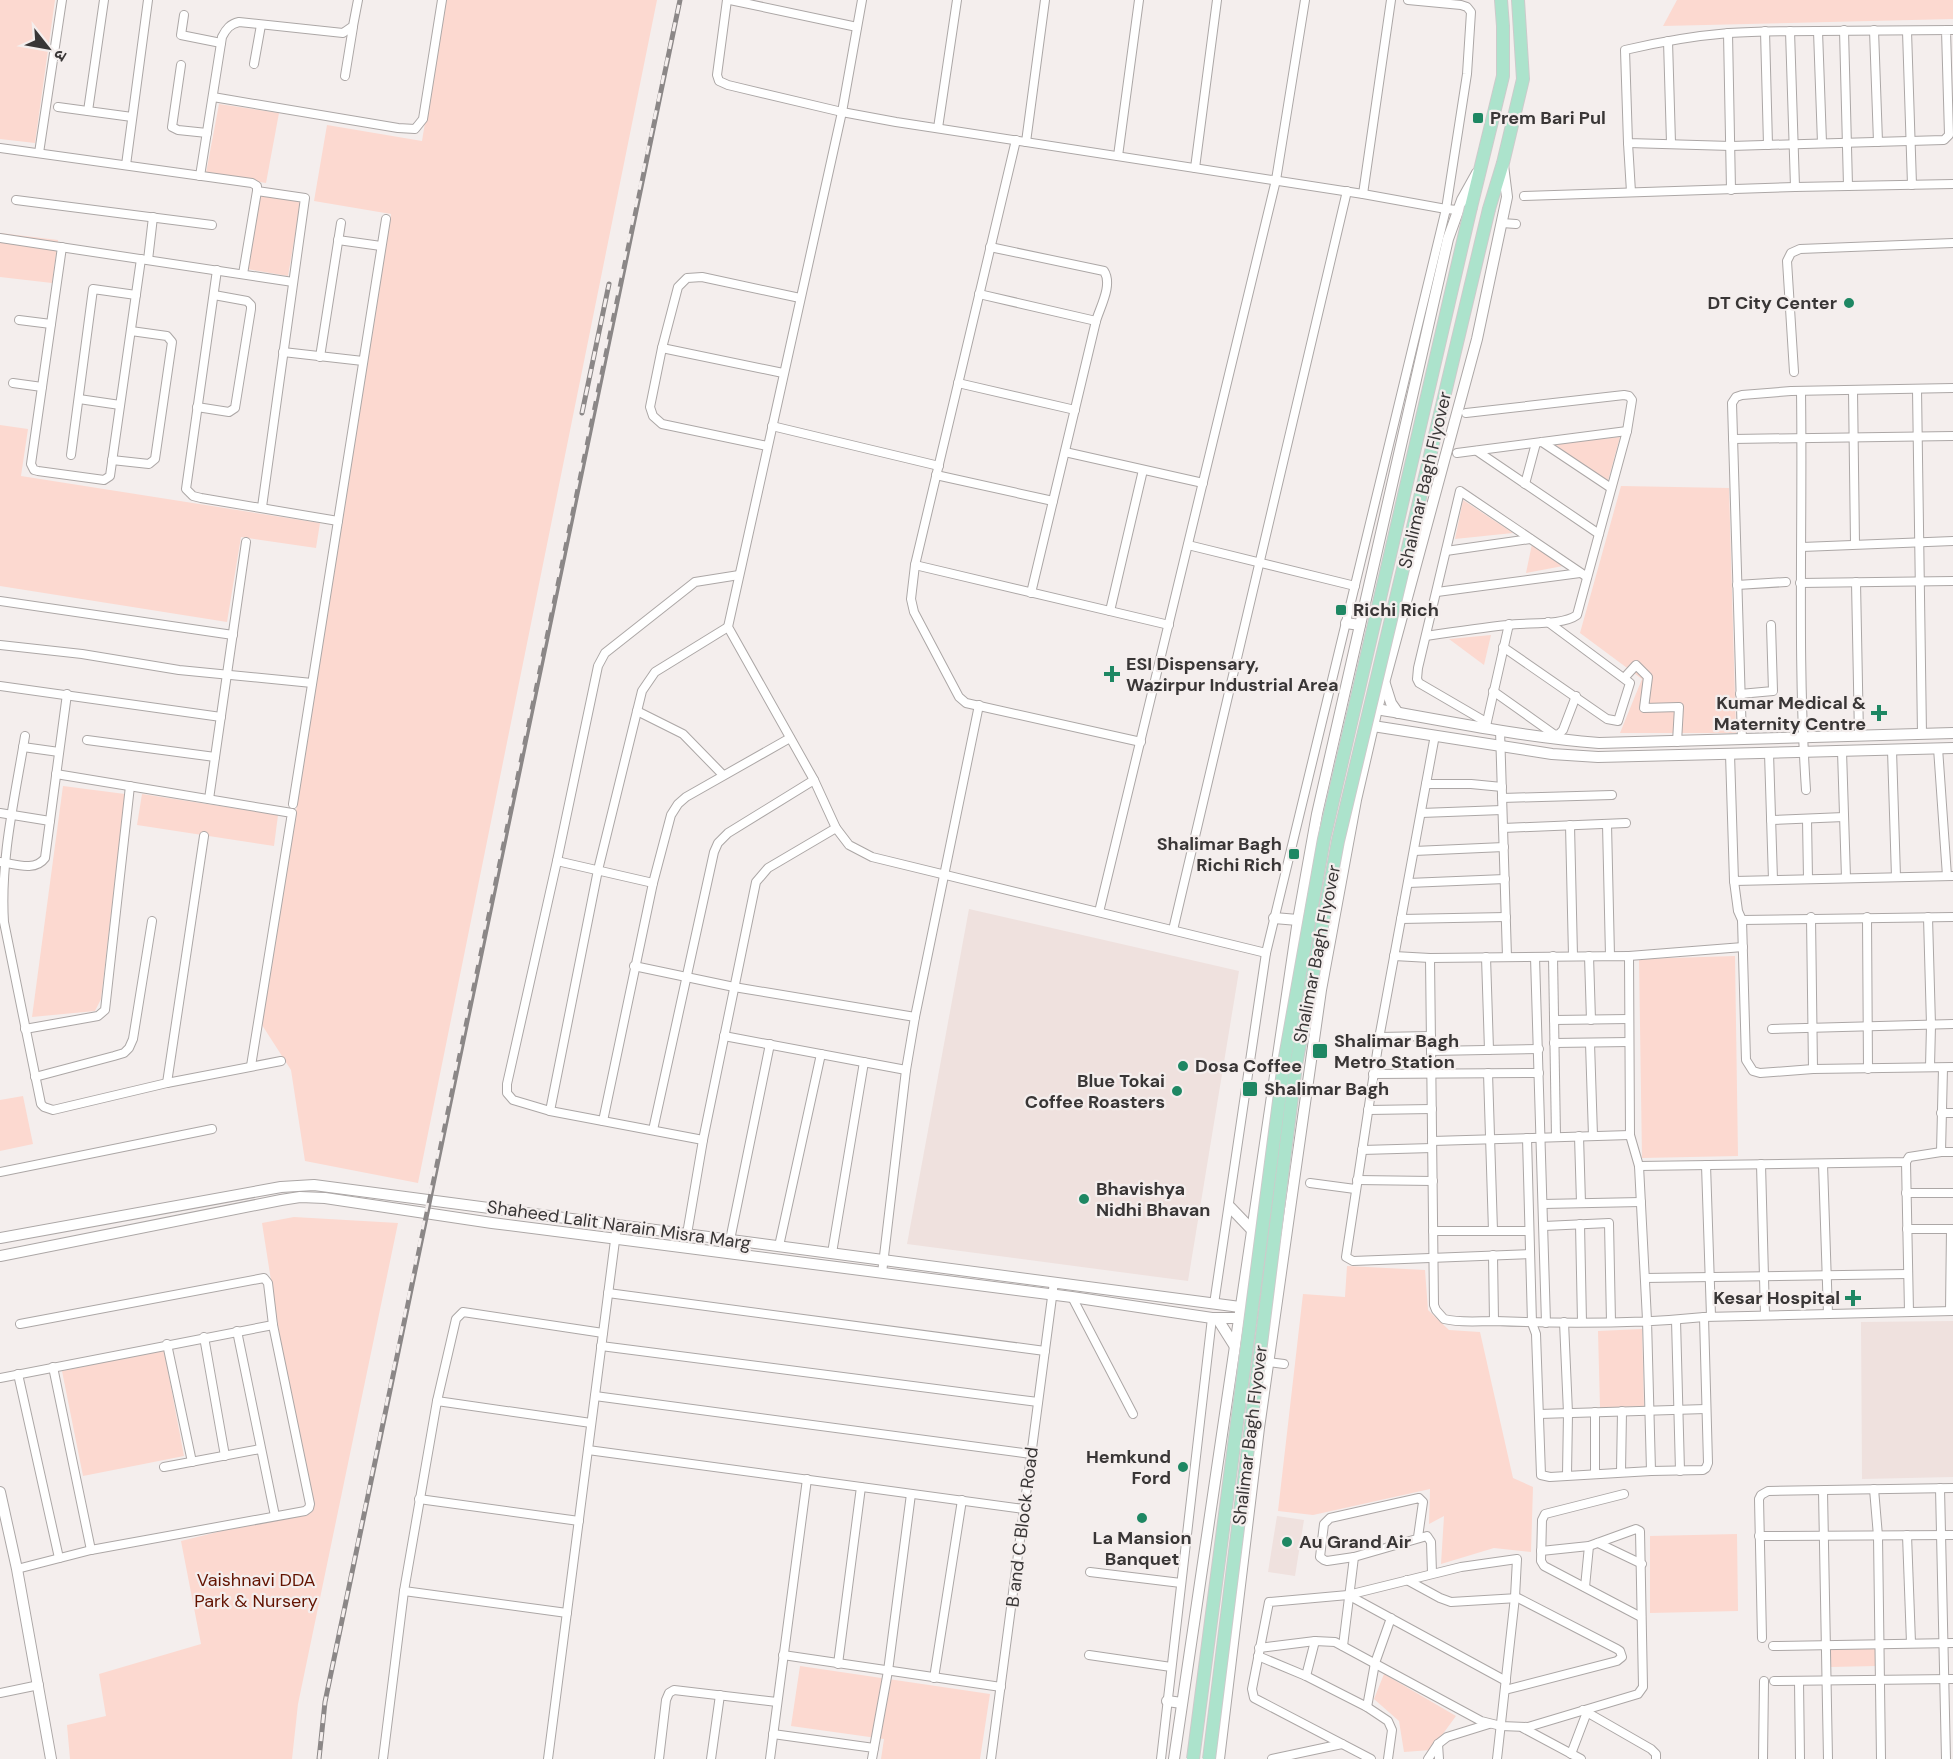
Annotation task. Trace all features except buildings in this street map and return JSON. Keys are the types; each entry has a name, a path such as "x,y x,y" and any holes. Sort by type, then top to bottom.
{"main road":[{"name":"Shalimar Bagh Flyover","path":"1193,1759 1284,1063 1324,838 1465,208 1481,165 1503,76 1501,0"},
{"name":"Shalimar Bagh Flyover","path":"1209,1759 1296,1065 1338,841 1489,209 1503,164 1523,79 1518,0"}],"street":[{"path":"39,153 62,0"},
{"path":"88,111 104,0"},
{"path":"126,165 148,0"},
{"path":"345,76 358,0"},
{"path":"213,97 415,129 423,119 441,0"},
{"path":"857,27 728,0 718,81 842,112 1347,191 1446,209 1465,208 1442,262 1317,814 1298,920 1252,1230 1235,1312 1234,1345 1174,1759"},
{"path":"862,0 842,112 728,627 814,780 836,828 849,845 864,854 1266,953"},
{"path":"938,128 957,0"},
{"path":"1026,142 1045,0"},
{"path":"1118,156 1139,0"},
{"path":"1195,168 1217,0"},
{"path":"1099,912 1276,180 1305,0"},
{"path":"1363,194 1391,0"},
{"path":"1214,1304 1266,953 1446,209 1467,74 1471,12 1467,7 1461,5 1408,0"},
{"path":"184,15 181,35 221,43"},
{"path":"200,176 221,43 226,30 239,22 343,33 353,26"},
{"path":"254,64 261,25"},
{"path":"1844,30 1848,186"},
{"path":"1874,30 1878,142"},
{"path":"1628,143 1731,146 1944,140 1949,135 1949,30 1728,33 1668,40 1625,50 1623,52 1628,143 1631,192"},
{"path":"1765,31 1768,145"},
{"path":"1790,31 1795,187"},
{"path":"1818,31 1822,143"},
{"path":"1907,31 1912,185"},
{"path":"1728,33 1731,190"},
{"path":"1668,40 1671,143"},
{"path":"181,65 172,127 178,130 207,133"},
{"path":"58,107 132,117"},
{"path":"1016,140 915,566 911,599 914,612 958,697 966,702 1141,742"},
{"path":"0,148 252,183 257,186 257,191 243,274"},
{"path":"1219,1759 1259,1428 1321,990 1356,800 1373,726 1477,339 1508,197 1503,164"},
{"path":"1524,196 1953,184"},
{"path":"257,191 305,198 262,507"},
{"path":"1173,930 1347,191"},
{"path":"16,200 212,225"},
{"path":"62,247 31,464 34,470 104,480 110,476 136,295 153,217"},
{"path":"293,804 386,219"},
{"path":"320,357 341,223"},
{"path":"1502,223 1516,224"},
{"path":"0,238 293,282"},
{"path":"338,240 381,246"},
{"path":"1794,372 1787,261 1791,253 1800,249 1953,243"},
{"path":"990,247 1104,271 1108,283 1096,321 1031,593"},
{"path":"217,270 186,489 193,496 201,498 338,521"},
{"path":"767,446 662,424 653,416 650,406 662,348 678,287 687,278 702,277 800,298"},
{"path":"71,455 93,289 136,295"},
{"path":"980,294 1096,321"},
{"path":"197,407 229,412 235,408 251,309 251,305 247,302 214,295"},
{"path":"19,320 51,324"},
{"path":"112,460 149,464 155,459 172,342 167,336 131,331"},
{"path":"662,348 783,373"},
{"path":"283,352 363,361"},
{"path":"13,383 42,387"},
{"path":"958,383 1075,410"},
{"path":"1742,740 1732,403 1742,394 1953,388"},
{"path":"1917,389 1922,734"},
{"path":"1853,390 1855,544"},
{"path":"1801,391 1802,547 1800,583 1802,738 1806,790"},
{"path":"1426,636 1509,624 1548,622 1572,618 1576,615 1584,575 1599,534 1627,431 1632,400 1629,396 1623,395 1466,413"},
{"path":"79,399 120,405"},
{"path":"772,426 939,466"},
{"path":"1456,453 1627,431"},
{"path":"1733,440 1953,436"},
{"path":"1525,484 1539,443"},
{"path":"1539,443 1611,488"},
{"path":"1476,451 1599,534"},
{"path":"1065,452 1203,483"},
{"path":"1110,611 1143,470"},
{"path":"936,475 1053,501"},
{"path":"1486,726 1419,683 1417,679 1460,491 1584,575"},
{"path":"1446,551 1530,539"},
{"path":"209,799 246,542"},
{"path":"1802,547 1953,542"},
{"path":"1188,545 1355,586"},
{"path":"915,566 1169,625"},
{"path":"703,1140 550,1111 513,1100 507,1093 507,1084 598,666 605,653 695,582 739,575"},
{"path":"1437,592 1584,575"},
{"path":"1800,583 1953,581"},
{"path":"1737,585 1786,582"},
{"path":"1856,582 1859,736"},
{"path":"0,600 233,635"},
{"path":"1503,647 1607,719 1618,721 1630,683 1625,677 1548,622"},
{"path":"1346,623 1358,630 1396,642"},
{"path":"1486,726 1509,624"},
{"path":"1740,694 1773,692 1772,626"},
{"path":"550,1111 598,870 642,691 655,672 728,627"},
{"path":"0,645 50,650 180,670 312,683"},
{"path":"1625,677 1636,665 1648,677 1644,708 1679,707 1677,742"},
{"path":"1384,684 1391,703 1398,713"},
{"path":"0,686 221,717"},
{"path":"1493,692 1555,735 1563,730 1576,696"},
{"path":"1,862 32,866 42,862 47,850 67,694"},
{"path":"882,1273 906,1070 915,1017 979,705"},
{"path":"1377,710 1486,726 1554,739 1599,743 1953,733"},
{"path":"637,711 683,734 723,775"},
{"path":"1373,726 1552,754 1598,757 1953,748"},
{"path":"1369,745 1375,738 1394,729"},
{"path":"1500,730 1507,957"},
{"path":"1435,735 1379,1037 1346,1252 1349,1260 1530,1254"},
{"path":"25,736 1,862 1,903 41,1104 53,1110 167,1083 281,1061"},
{"path":"603,1121 634,966 671,815 686,797 790,738"},
{"path":"87,740 215,757"},
{"path":"23,747 59,752"},
{"path":"1734,881 1950,876 1938,748"},
{"path":"1892,750 1896,877"},
{"path":"1842,751 1846,878"},
{"path":"1769,753 1773,880"},
{"path":"1730,754 1734,881 1738,911 1743,920 1748,1067 1760,1073 1813,1069 1953,1067"},
{"path":"56,774 292,813 251,1066"},
{"path":"652,1130 714,852 718,843 728,833 814,780"},
{"path":"1426,783 1502,787"},
{"path":"25,1029 98,1016 105,1010 130,786"},
{"path":"1502,798 1612,795"},
{"path":"1421,813 1502,810"},
{"path":"0,813 50,821"},
{"path":"1771,820 1844,817"},
{"path":"1807,819 1808,879"},
{"path":"1503,828 1626,823"},
{"path":"1607,824 1610,956"},
{"path":"1569,825 1573,956"},
{"path":"687,1234 703,1140 756,882 768,868 836,828"},
{"path":"167,1083 204,836"},
{"path":"1414,851 1504,847"},
{"path":"557,861 653,883"},
{"path":"1309,864 1343,869"},
{"path":"1408,882 1505,879"},
{"path":"1401,919 1506,917"},
{"path":"1867,917 1868,1069"},
{"path":"1928,917 1930,1067"},
{"path":"1743,920 1953,917"},
{"path":"1274,918 1298,920"},
{"path":"1811,918 1813,1069"},
{"path":"35,1077 124,1053 129,1048 136,1027 152,921"},
{"path":"1394,956 1430,958 1629,956 1743,946"},
{"path":"1552,956 1556,1137"},
{"path":"1589,956 1591,1020"},
{"path":"1629,956 1630,1135 1639,1166 1647,1320 1651,1471"},
{"path":"1486,957 1488,1050"},
{"path":"1535,957 1546,1323"},
{"path":"1430,958 1434,1305 1439,1315 1450,1321 1546,1323 1676,1320 1707,1316 1952,1311 1952,1229 1907,1229"},
{"path":"634,966 734,987 915,1017"},
{"path":"1554,1020 1629,1019"},
{"path":"1772,1029 1953,1024"},
{"path":"724,1036 906,1070"},
{"path":"1379,1037 1431,1036"},
{"path":"1554,1043 1629,1042"},
{"path":"1590,1043 1593,1136"},
{"path":"730,1240 770,1044"},
{"path":"1431,1051 1539,1049"},
{"path":"779,1246 821,1054"},
{"path":"832,1253 864,1062"},
{"path":"1941,1152 1943,1068"},
{"path":"1488,1073 1493,1231"},
{"path":"1373,1074 1539,1073"},
{"path":"1368,1110 1432,1109"},
{"path":"1941,1113 1953,1113"},
{"path":"0,1172 212,1129"},
{"path":"1362,1150 1491,1139 1630,1135"},
{"path":"1579,1136 1581,1203"},
{"path":"1527,1138 1532,1323 1536,1334 1541,1475 1545,1477 1703,1470 1708,1466 1706,1409 1709,1278 1706,1165"},
{"path":"1909,1312 1906,1162 1909,1157 1953,1152"},
{"path":"1262,1157 1296,1162"},
{"path":"1639,1166 1906,1162"},
{"path":"1761,1164 1765,1315"},
{"path":"1822,1164 1828,1314"},
{"path":"1310,1182 1356,1185 1433,1182"},
{"name":"Shaheed Lalit Narain Misra Marg","path":"0,1238 300,1185 330,1187 1054,1282 1214,1304 1235,1312"},
{"path":"1906,1193 1953,1193"},
{"name":"Shaheed Lalit Narain Misra Marg","path":"0,1256 300,1197 340,1199 492,1223 1072,1297 1214,1318 1235,1312"},
{"path":"1543,1204 1641,1202"},
{"path":"1230,1208 1252,1230"},
{"path":"1544,1226 1609,1223 1611,1322"},
{"path":"1580,1224 1582,1322"},
{"path":"548,1759 617,1225"},
{"path":"1433,1231 1530,1231"},
{"path":"1493,1255 1494,1322"},
{"path":"1645,1278 1908,1274"},
{"path":"17,1569 91,1550 305,1511 310,1504 273,1325 268,1283 264,1278 20,1324"},
{"name":"B and C Block Road","path":"991,1759 1054,1282"},
{"path":"608,1293 1045,1351"},
{"path":"1072,1297 1133,1414"},
{"path":"383,1759 404,1591 419,1499 437,1401 456,1319 463,1312 603,1333"},
{"path":"1214,1318 1234,1345"},
{"path":"1161,1759 1214,1318"},
{"path":"1676,1320 1680,1471"},
{"path":"1564,1322 1568,1413 1567,1475"},
{"path":"0,1378 273,1325"},
{"path":"237,1331 275,1516"},
{"path":"204,1337 225,1456"},
{"path":"167,1344 192,1462"},
{"path":"601,1346 1038,1402"},
{"path":"1268,1362 1284,1364"},
{"path":"53,1367 91,1550"},
{"path":"18,1374 59,1558"},
{"path":"595,1396 1031,1454"},
{"path":"437,1401 591,1424"},
{"path":"1539,1414 1706,1409"},
{"path":"1621,1472 1622,1411"},
{"path":"1595,1412 1595,1474"},
{"path":"1222,1424 1259,1428"},
{"path":"164,1467 260,1449"},
{"path":"588,1450 1024,1509"},
{"path":"770,1759 807,1479"},
{"path":"838,1664 861,1487"},
{"path":"1940,1488 1949,1679 1946,1759"},
{"path":"1761,1638 1759,1499 1765,1492 1953,1488"},
{"path":"1874,1490 1878,1536 1881,1759"},
{"path":"1823,1491 1828,1759"},
{"path":"872,1759 888,1671 911,1494"},
{"path":"1624,1494 1545,1514 1542,1520 1540,1562 1641,1617"},
{"path":"1418,1537 1423,1502 1419,1498 1327,1520 1324,1524 1322,1559 1354,1557 1425,1536 1430,1537 1432,1574"},
{"path":"1,1499 17,1569 51,1759"},
{"path":"419,1499 579,1521"},
{"path":"934,1678 962,1500"},
{"path":"1259,1652 1315,1641 1330,1641 1489,1724 1501,1726 1523,1728 1542,1724 1641,1692 1643,1687 1642,1564 1639,1530 1589,1546 1541,1551"},
{"path":"1906,1535 1911,1643"},
{"path":"1760,1536 1953,1535"},
{"path":"1598,1543 1642,1564"},
{"path":"1585,1587 1589,1546"},
{"path":"1343,1646 1354,1557"},
{"path":"1371,1759 1254,1698 1252,1689 1270,1601 1348,1595 1432,1574 1517,1559 1497,1759"},
{"path":"1090,1572 1181,1583"},
{"path":"1348,1595 1505,1685 1617,1661 1622,1657 1617,1649 1515,1597 1451,1602 1407,1580"},
{"path":"404,1591 567,1613"},
{"path":"1367,1707 1375,1663 1391,1618"},
{"path":"1306,1676 1315,1641"},
{"path":"1773,1646 1948,1643"},
{"path":"1259,1652 1367,1707 1391,1725 1388,1759"},
{"path":"783,1655 1001,1687"},
{"path":"1089,1655 1171,1667"},
{"path":"1774,1681 1949,1679"},
{"path":"1763,1759 1764,1681"},
{"path":"1799,1681 1800,1759"},
{"path":"0,1693 39,1685"},
{"path":"659,1759 666,1700 669,1694 678,1690 777,1702"},
{"path":"711,1759 720,1695"},
{"path":"1167,1701 1182,1703"},
{"path":"1571,1754 1585,1711"},
{"path":"1585,1711 1651,1749 1656,1754 1656,1759"},
{"path":"1428,1759 1438,1744 1452,1735 1489,1724"},
{"path":"1523,1728 1581,1759"},
{"path":"773,1734 874,1748"},
{"path":"1272,1759 1342,1744"},
{"path":"1438,1744 1439,1759"}],"shaded area":[{"path":"969,909 1239,971 1188,1281 907,1244"},
{"path":"1953,1321 1953,1477 1862,1479 1861,1322"},
{"name":"Au Grand Air","path":"1277,1516 1304,1520 1295,1576 1268,1572"}],"green space":[{"path":"0,0 55,0 35,143 0,139"},
{"path":"445,0 657,0 418,1183 305,1161 291,1070 262,1025 391,214 314,201 327,125 422,141"},
{"path":"1677,0 1953,0 1953,19 1663,26"},
{"path":"219,104 279,113 266,183 206,173"},
{"path":"260,194 301,201 288,276 247,269"},
{"path":"0,233 58,240 52,283 0,277"},
{"path":"0,425 28,429 21,476 320,523 316,548 241,537 227,622 0,586"},
{"path":"1620,437 1608,481 1554,444"},
{"path":"1621,486 1729,488 1736,733 1620,733 1642,679 1580,633"},
{"path":"1463,500 1513,533 1455,539"},
{"path":"1532,544 1563,566 1526,573"},
{"path":"1491,635 1484,665 1449,639"},
{"path":"63,786 125,794 101,999 95,1011 32,1017"},
{"path":"142,794 278,815 274,846 137,825"},
{"path":"1735,956 1738,1156 1642,1158 1639,959"},
{"path":"23,1096 33,1144 0,1151 0,1100"},
{"name":"Vaishnavi DDA Park & Nursery","path":"294,1217 398,1223 298,1704 292,1759 70,1759 67,1725 106,1716 99,1674 201,1644 181,1541 307,1510 262,1223"},
{"path":"1347,1266 1425,1270 1428,1310 1449,1330 1480,1332 1513,1478 1533,1487 1531,1552 1494,1548 1441,1564 1444,1516 1429,1524 1430,1489 1313,1515 1278,1511 1303,1294 1345,1297"},
{"path":"1642,1329 1644,1406 1600,1408 1598,1331"},
{"path":"164,1350 184,1456 83,1476 62,1371"},
{"path":"1737,1534 1738,1611 1650,1613 1650,1536"},
{"path":"1875,1647 1876,1666 1831,1667 1830,1648"},
{"path":"800,1666 990,1694 980,1759 881,1759 884,1739 791,1726"},
{"path":"1384,1674 1456,1716 1431,1750 1404,1752 1399,1721 1374,1699"}],"railway":[{"path":"319,1759 325,1702 544,638 680,0"},
{"path":"582,413 609,284"}],"place":[{"name":"Prem Bari Pul","path":"1478,118"},
{"name":"DT City Center","path":"1849,303"},
{"name":"Richi Rich","path":"1341,610"},
{"name":"ESI Dispensary, Wazirpur Industrial Area","path":"1112,674"},
{"name":"Kumar Medical & Maternity Centre","path":"1879,713"},
{"name":"Shalimar Bagh Richi Rich","path":"1294,854"},
{"name":"Shalimar Bagh Metro Station","path":"1320,1051"},
{"name":"Dosa Coffee","path":"1183,1066"},
{"name":"Shalimar Bagh","path":"1250,1089"},
{"name":"Blue Tokai Coffee Roasters","path":"1177,1091"},
{"name":"Bhavishya Nidhi Bhavan","path":"1084,1199"},
{"name":"Kesar Hospital","path":"1853,1298"},
{"name":"Hemkund Ford","path":"1183,1467"},
{"name":"La Mansion Banquet","path":"1142,1518"},
{"name":"Au Grand Air","path":"1287,1542"}]}
